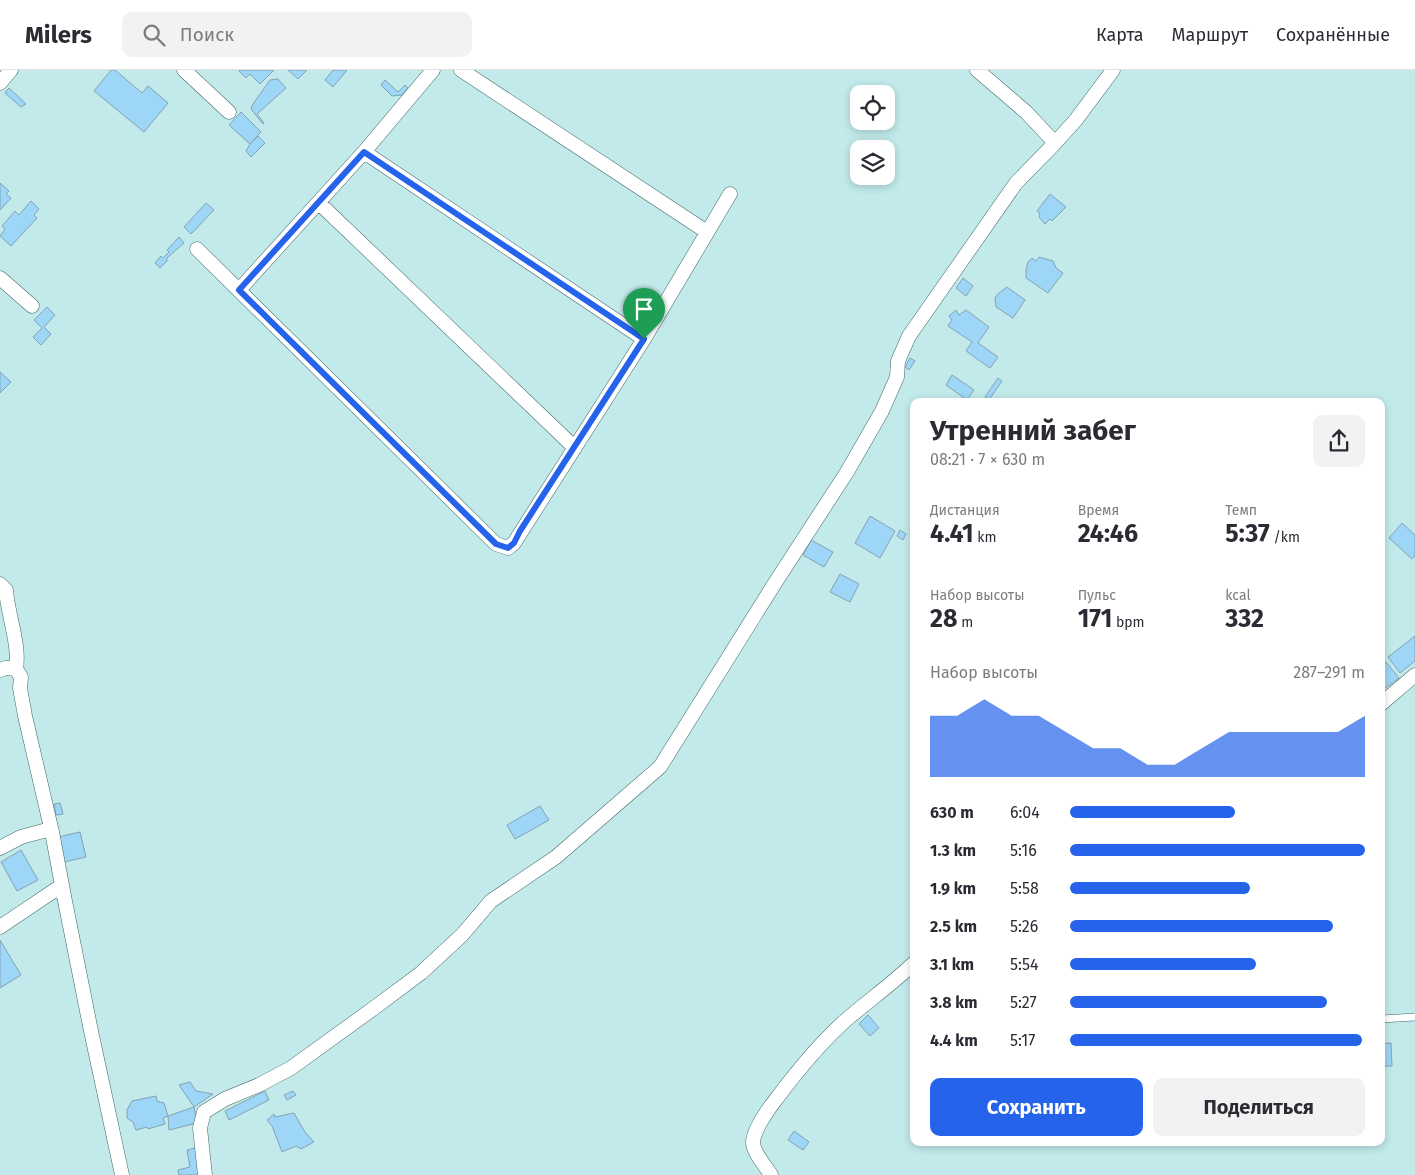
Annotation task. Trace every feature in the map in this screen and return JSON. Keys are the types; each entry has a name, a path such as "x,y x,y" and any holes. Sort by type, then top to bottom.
{"street":[{"path":"0,83 11,70"},
{"path":"184,70 229,112"},
{"path":"239,290 364,152 433,70"},
{"path":"461,70 707,232"},
{"path":"977,70 1026,112 1055,144"},
{"path":"205,1175 200,1128 204,1112 225,1099 259,1085 291,1068 382,1002 421,972 462,935 491,901 556,857 660,767 847,472 882,411 897,377 898,361 909,336 1016,183 1075,121 1113,70"},
{"path":"364,152 644,339"},
{"path":"197,249 496,544 508,548 514,543 644,339 730,194"},
{"path":"319,203 575,448"},
{"path":"0,278 32,306"},
{"path":"0,584 6,590 18,656 16,669 21,676 20,688 25,716 52,832 91,1031 122,1175"},
{"path":"0,670 6,668 16,669"},
{"path":"1385,701 1415,675"},
{"path":"0,848 21,836 47,830 52,832"},
{"path":"0,927 58,888 64,896"},
{"path":"771,1175 753,1143 768,1110 820,1044 910,968"}],"lane":[{"path":"1385,1019 1415,1017"}],"building":[{"path":"111,70 115,70 142,93 148,86 168,103 144,132 94,91"},
{"path":"240,70 274,70 260,84 250,74 246,78"},
{"path":"288,70 307,70 298,79"},
{"path":"333,70 347,70 333,87 325,80"},
{"path":"278,79 286,88 257,114 263,124 251,109 270,80"},
{"path":"385,80 398,92 405,85 408,88 402,95 392,96 381,85"},
{"path":"9,88 26,104 21,107 5,93"},
{"path":"241,112 261,132 250,144 229,125"},
{"path":"258,136 265,143 251,157 246,151"},
{"path":"0,183 9,191 6,194 11,198 0,210"},
{"path":"1050,194 1066,207 1052,221 1050,219 1045,224 1039,217 1040,213 1037,211"},
{"path":"31,201 39,209 34,215 37,218 11,246 0,236 5,229 2,226 15,211 19,215"},
{"path":"206,203 214,210 191,234 184,227"},
{"path":"179,237 184,243 167,258 167,261 160,268 155,263 161,256 163,258 169,252 167,250"},
{"path":"1039,257 1053,261 1056,268 1063,273 1048,293 1026,278 1028,262 1032,258 1036,261"},
{"path":"963,278 973,286 966,296 956,288"},
{"path":"1007,287 1025,300 1013,318 996,307 995,298"},
{"path":"47,307 55,315 44,327 51,334 41,345 33,337 42,328 34,320"},
{"path":"956,310 959,315 966,310 989,327 978,343 998,357 990,368 966,351 972,342 948,326 952,320 949,316"},
{"path":"910,358 915,361 909,370 905,367"},
{"path":"0,372 11,382 0,393"},
{"path":"952,375 974,390 968,398 964,398 946,385"},
{"path":"998,378 1002,381 990,398 985,397"},
{"path":"870,516 895,531 880,558 855,543"},
{"path":"1402,523 1415,535 1415,556 1412,559 1389,538"},
{"path":"900,530 906,534 903,540 897,536"},
{"path":"811,540 833,552 824,567 803,555"},
{"path":"840,574 859,584 850,602 830,592"},
{"path":"1415,636 1415,661 1400,673 1388,657"},
{"path":"1385,663 1399,678 1385,688"},
{"path":"60,803 63,814 56,815 54,804"},
{"path":"540,806 549,820 515,839 507,825"},
{"path":"80,832 86,857 64,862 58,837"},
{"path":"21,850 38,880 17,891 1,862"},
{"path":"0,940 21,975 0,988"},
{"path":"868,1015 879,1028 870,1036 859,1024"},
{"path":"1391,1043 1392,1066 1385,1066 1385,1044"},
{"path":"190,1082 196,1091 213,1094 194,1107 179,1085"},
{"path":"265,1091 269,1100 229,1120 225,1111"},
{"path":"293,1091 296,1095 287,1100 284,1095"},
{"path":"156,1096 157,1101 164,1103 168,1116 163,1118 165,1124 136,1130 133,1122 127,1118 127,1110 132,1101"},
{"path":"194,1107 197,1123 169,1130 168,1116"},
{"path":"294,1113 305,1132 314,1142 301,1149 296,1146 282,1152 272,1126 267,1120 274,1114 275,1117"},
{"path":"794,1131 809,1142 803,1150 788,1140"},
{"path":"195,1148 203,1175 179,1175 178,1170 190,1167 187,1150"}],"route":[{"path":"364,152 644,339 514,543 508,548 496,544 239,290 364,152"}]}
